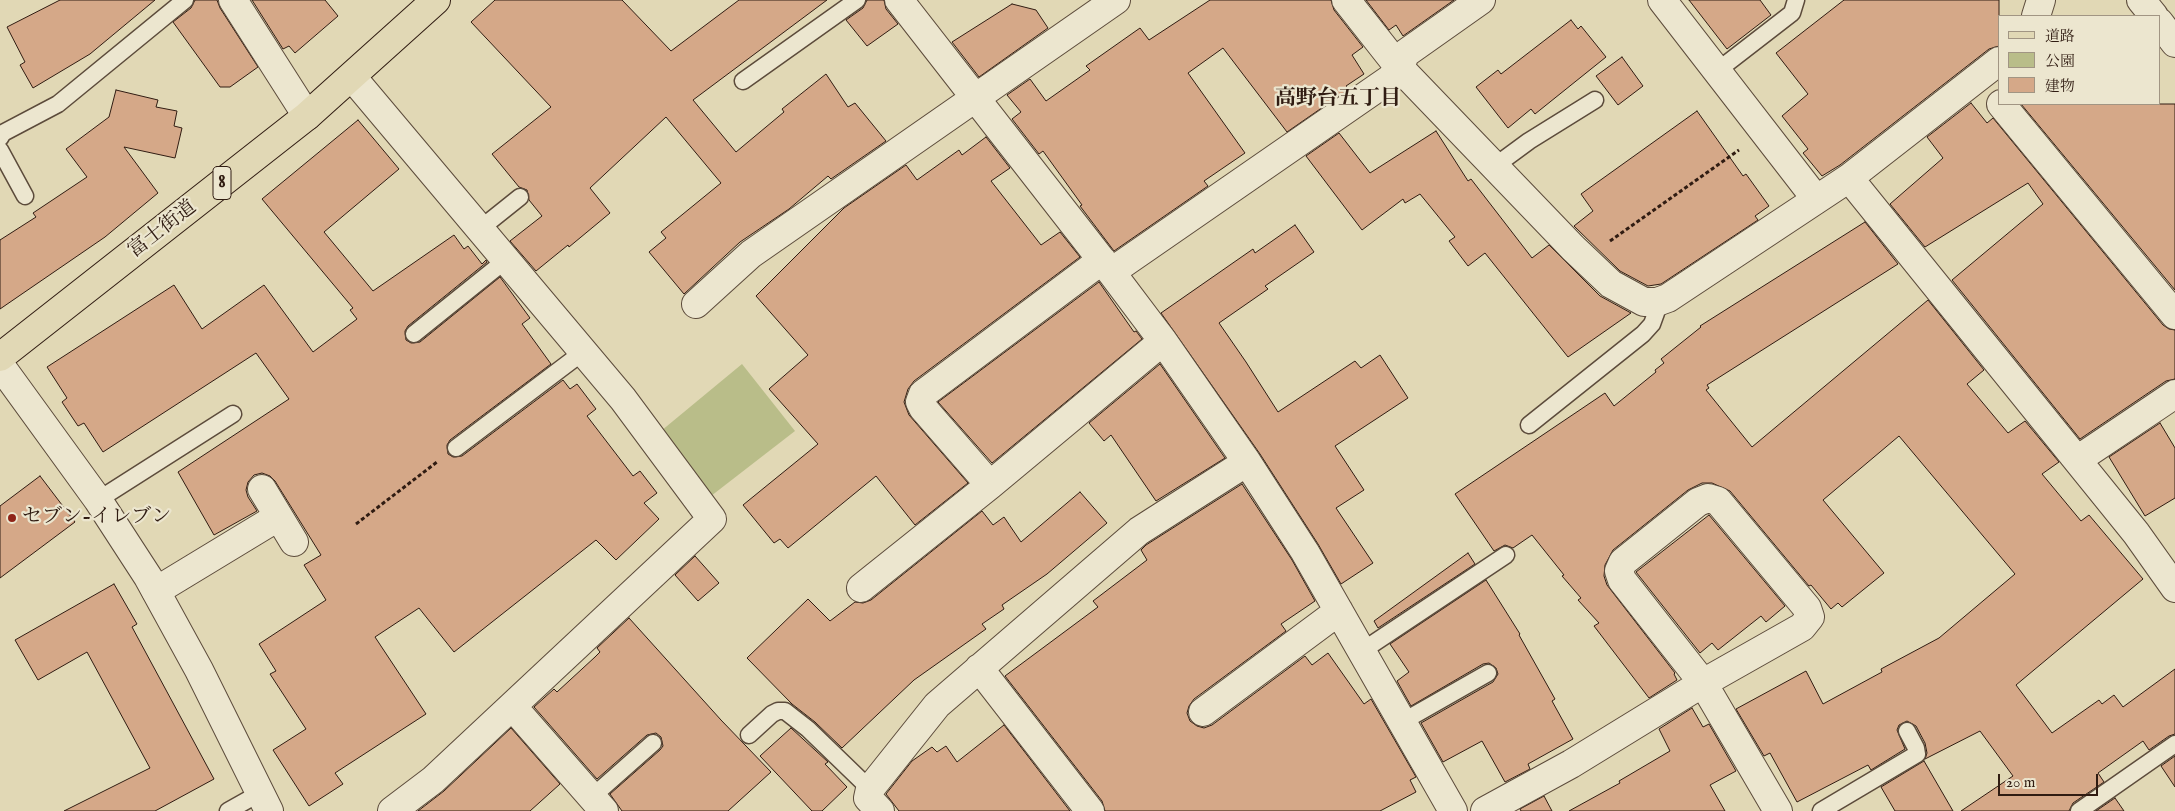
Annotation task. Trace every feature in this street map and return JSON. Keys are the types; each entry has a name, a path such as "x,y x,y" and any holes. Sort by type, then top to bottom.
{"main road":[{"name":"富士街道","path":"0,357 307,116 436,0"}],"street":[{"path":"233,0 307,116"},
{"path":"899,0 1163,341 1247,462 1305,552 1453,811"},
{"path":"696,304 751,254 1116,0"},
{"path":"1346,0 1398,66 1584,259 1611,284 1644,302 1656,302 1668,298 1848,178 1989,69 1998,96"},
{"path":"990,486 923,408 920,402 923,394 1106,266 1390,79 1396,73 1406,53 1481,0"},
{"path":"1662,0 1816,199"},
{"path":"2036,15 2041,0"},
{"path":"2141,0 2153,15"},
{"path":"2160,23 2175,42"},
{"path":"352,77 623,399 712,519 432,780 392,811"},
{"path":"2002,105 2175,315"},
{"path":"1848,178 2136,533 2175,588"},
{"path":"861,588 990,486 1163,341"},
{"path":"0,365 98,500 156,591 199,670 265,802"},
{"path":"2077,460 2175,394"},
{"path":"875,800 937,705 1139,531 1247,462"},
{"path":"262,489 294,542"},
{"path":"1485,811 1571,764 1703,683 1802,627 1810,617 1807,608 1718,501 1708,498 1698,502 1623,562 1619,572 1622,580 1703,683 1778,811"},
{"path":"156,591 278,517"},
{"path":"1203,712 1339,611"},
{"path":"979,668 1090,811"},
{"path":"512,706 598,804"}],"lane":[{"path":"0,138 3,133 58,104 185,0"},
{"path":"743,81 857,0"},
{"path":"1717,71 1792,13 1796,0"},
{"path":"1494,166 1529,141 1596,100"},
{"path":"0,150 25,196"},
{"path":"480,229 520,197"},
{"path":"414,334 506,260"},
{"path":"1529,425 1643,334 1652,324 1656,313 1656,302"},
{"path":"456,448 583,352"},
{"path":"98,500 233,414"},
{"path":"1362,652 1506,555"},
{"path":"1402,722 1488,673"},
{"path":"749,735 772,714 778,711 785,711 808,729 875,800"},
{"path":"1821,811 1917,754 1907,731"},
{"path":"598,804 653,743"},
{"path":"2079,811 2175,744"},
{"path":"228,811 265,802"}],"path":[{"path":"1584,259 1765,132"},
{"path":"356,524 456,448"}],"green space":[{"path":"742,364 795,431 711,496 661,431"}],"building":[{"path":"60,0 155,0 90,54 33,88 20,65 25,62 7,27"},
{"path":"195,0 217,0 220,8 258,67 230,87 220,87 173,22 191,8"},
{"path":"252,0 325,0 338,16 295,53 289,46 283,49"},
{"path":"495,0 622,0 671,51 739,0 827,0 693,100 736,152 784,112 782,109 826,74 848,107 855,103 886,141 831,179 828,176 789,209 740,242 684,294 649,252 666,238 661,232 721,183 666,117 590,188 610,213 536,271 510,241 542,216 529,200 527,190 519,187 492,154 551,107 471,22"},
{"path":"867,0 884,0 886,9 898,24 867,46 846,20 863,8"},
{"path":"1210,0 1331,0 1334,10 1363,47 1352,55 1364,74 1346,86 1349,89 1287,132 1223,48 1188,73 1245,153 1204,181 1208,186 1114,251 1080,206 1082,205 1043,151 1039,154 1012,119 1021,112 1007,95 1030,79 1046,101 1090,70 1086,66 1140,28 1149,40"},
{"path":"1366,0 1454,0 1403,36 1396,25 1389,30"},
{"path":"1689,0 1760,0 1771,15 1727,49"},
{"path":"1844,0 1999,0 1998,46 1989,49 1840,165 1822,176 1803,153 1808,149 1782,116 1808,94 1776,53"},
{"path":"1012,4 1036,10 1048,28 979,77 952,42"},
{"path":"1571,20 1578,29 1581,26 1606,57 1535,114 1531,109 1508,128 1476,87 1498,70 1501,74"},
{"path":"1622,57 1643,86 1618,105 1596,76"},
{"path":"116,90 158,100 156,107 177,111 174,126 182,128 175,158 124,147 158,193 105,237 0,309 0,240 36,217 33,213 87,177 66,149 109,117"},
{"path":"1971,103 1987,123 1993,118 2163,325 2175,330 2175,379 2166,381 2080,439 1952,280 2043,204 2028,183 1925,247 1890,204 1943,158 1927,137"},
{"path":"2175,104 2175,290 2022,105"},
{"path":"1697,111 1743,176 1746,174 1769,206 1755,216 1758,220 1661,284 1648,286 1620,271 1574,226 1593,211 1581,194"},
{"path":"358,120 399,169 324,232 373,291 454,235 464,249 468,246 482,264 486,260 487,262 408,326 405,331 406,340 411,343 420,342 500,277 530,318 522,324 551,364 450,440 447,445 448,454 453,457 462,456 563,380 570,389 577,384 596,409 587,416 633,476 640,471 657,493 644,503 659,519 616,560 596,540 454,652 419,608 375,637 426,714 335,773 343,784 309,806 273,750 306,729 270,674 276,671 259,644 326,600 304,565 321,555 270,476 262,473 254,475 248,482 246,490 248,497 257,511 214,535 178,472 289,399 256,353 103,452 84,423 78,426 62,402 67,398 47,367 174,285 202,329 264,285 313,352 357,319 350,310 353,308 262,199"},
{"path":"1436,131 1468,181 1471,179 1532,258 1549,245 1600,296 1631,313 1568,357 1485,253 1468,266 1449,241 1455,237 1420,194 1405,203 1403,199 1362,230 1306,156 1339,133 1370,173"},
{"path":"986,137 1010,168 991,181 1041,245 1060,232 1080,257 914,381 908,389 904,402 909,415 968,483 915,525 876,476 788,548 780,539 774,543 743,505 818,444 769,389 808,355 756,296 844,208 906,165 917,180 959,150 962,155"},
{"path":"1865,222 1898,264 1707,385 1709,388 1706,390 1752,447 1928,300 1984,370 1967,384 2008,433 2025,421 2059,462 2042,474 2081,521 2089,515 2143,579 2016,685 2052,733 2099,700 2102,704 2114,695 2123,707 2175,669 2175,734 2149,750 2143,741 2098,773 2104,782 2073,803 2069,811 1961,811 2013,776 1980,731 1925,759 1927,753 1925,743 1916,726 1907,721 1899,725 1897,730 1905,749 1871,770 1868,765 1797,802 1770,753 1764,756 1736,709 1806,671 1823,704 1882,672 1881,669 1939,638 2015,574 1899,436 1823,500 1884,573 1842,607 1838,603 1831,609 1811,585 1809,586 1730,491 1712,483 1702,483 1688,490 1613,550 1605,565 1604,576 1607,585 1675,673 1677,680 1649,698 1594,626 1599,623 1578,600 1581,598 1532,535 1513,548 1505,545 1494,551 1455,494 1605,393 1614,406 1656,372 1655,370 1664,363 1661,359 1700,326"},
{"path":"1295,225 1314,252 1265,286 1268,289 1219,323 1278,412 1355,361 1361,368 1380,355 1408,398 1335,446 1364,490 1336,508 1373,563 1341,584 1318,544 1260,454 1161,313 1253,249 1255,253"},
{"path":"1099,282 1134,332 1136,331 1142,339 992,463 938,402"},
{"path":"1160,364 1225,458 1156,501 1111,435 1104,441 1089,423"},
{"path":"2160,423 2175,448 2175,498 2145,516 2109,457"},
{"path":"40,476 75,522 0,578 0,506"},
{"path":"1242,484 1292,560 1315,601 1281,624 1286,631 1194,699 1187,713 1190,721 1204,728 1212,725 1305,656 1312,665 1328,653 1364,704 1371,699 1416,777 1410,780 1416,792 1380,811 1105,811 1102,801 1005,676 1098,607 1093,601 1147,560 1141,550 1146,545"},
{"path":"1080,492 1107,523 1047,574 1002,605 1004,609 982,624 986,629 914,680 842,748 815,722 792,704 747,658 808,599 830,621 855,602 863,603 871,600 982,511 993,525 1004,517 1021,542"},
{"path":"1709,515 1785,606 1766,622 1761,616 1718,650 1712,643 1700,653 1636,572"},
{"path":"1468,553 1475,564 1378,628 1374,621"},
{"path":"695,556 719,583 698,601 675,575"},
{"path":"1486,580 1520,634 1555,699 1552,701 1573,739 1528,764 1530,769 1505,782 1482,741 1443,762 1421,723 1493,682 1498,674 1496,668 1489,663 1483,664 1411,706 1397,681 1409,672 1390,644"},
{"path":"114,584 137,624 132,627 214,779 155,811 64,811 150,768 87,652 38,680 15,640"},
{"path":"629,618 721,720 771,772 728,811 622,811 610,794 660,750 663,746 661,737 656,733 647,735 597,779 534,707 554,689 557,692 595,657 600,652 597,648"},
{"path":"1692,708 1703,727 1709,724 1736,771 1710,785 1725,811 1569,811 1620,783 1619,781 1670,751 1659,729"},
{"path":"1004,725 1070,811 899,811 886,794 912,761 932,747 937,752 946,746 957,762"},
{"path":"511,728 560,784 530,811 418,811 444,791"},
{"path":"791,728 828,762 825,764 847,787 822,811 812,811 760,756"},
{"path":"2175,756 2175,787 2161,766"},
{"path":"1924,761 1953,811 1895,811 1881,787"},
{"path":"1544,796 1552,811 1521,811 1520,809"},
{"path":"2115,798 2124,811 2096,811"}],"place":[{"name":"セブン-イレブン","path":"12,518"}],"district":[{"name":"高野台五丁目","path":"1338,100"}]}
